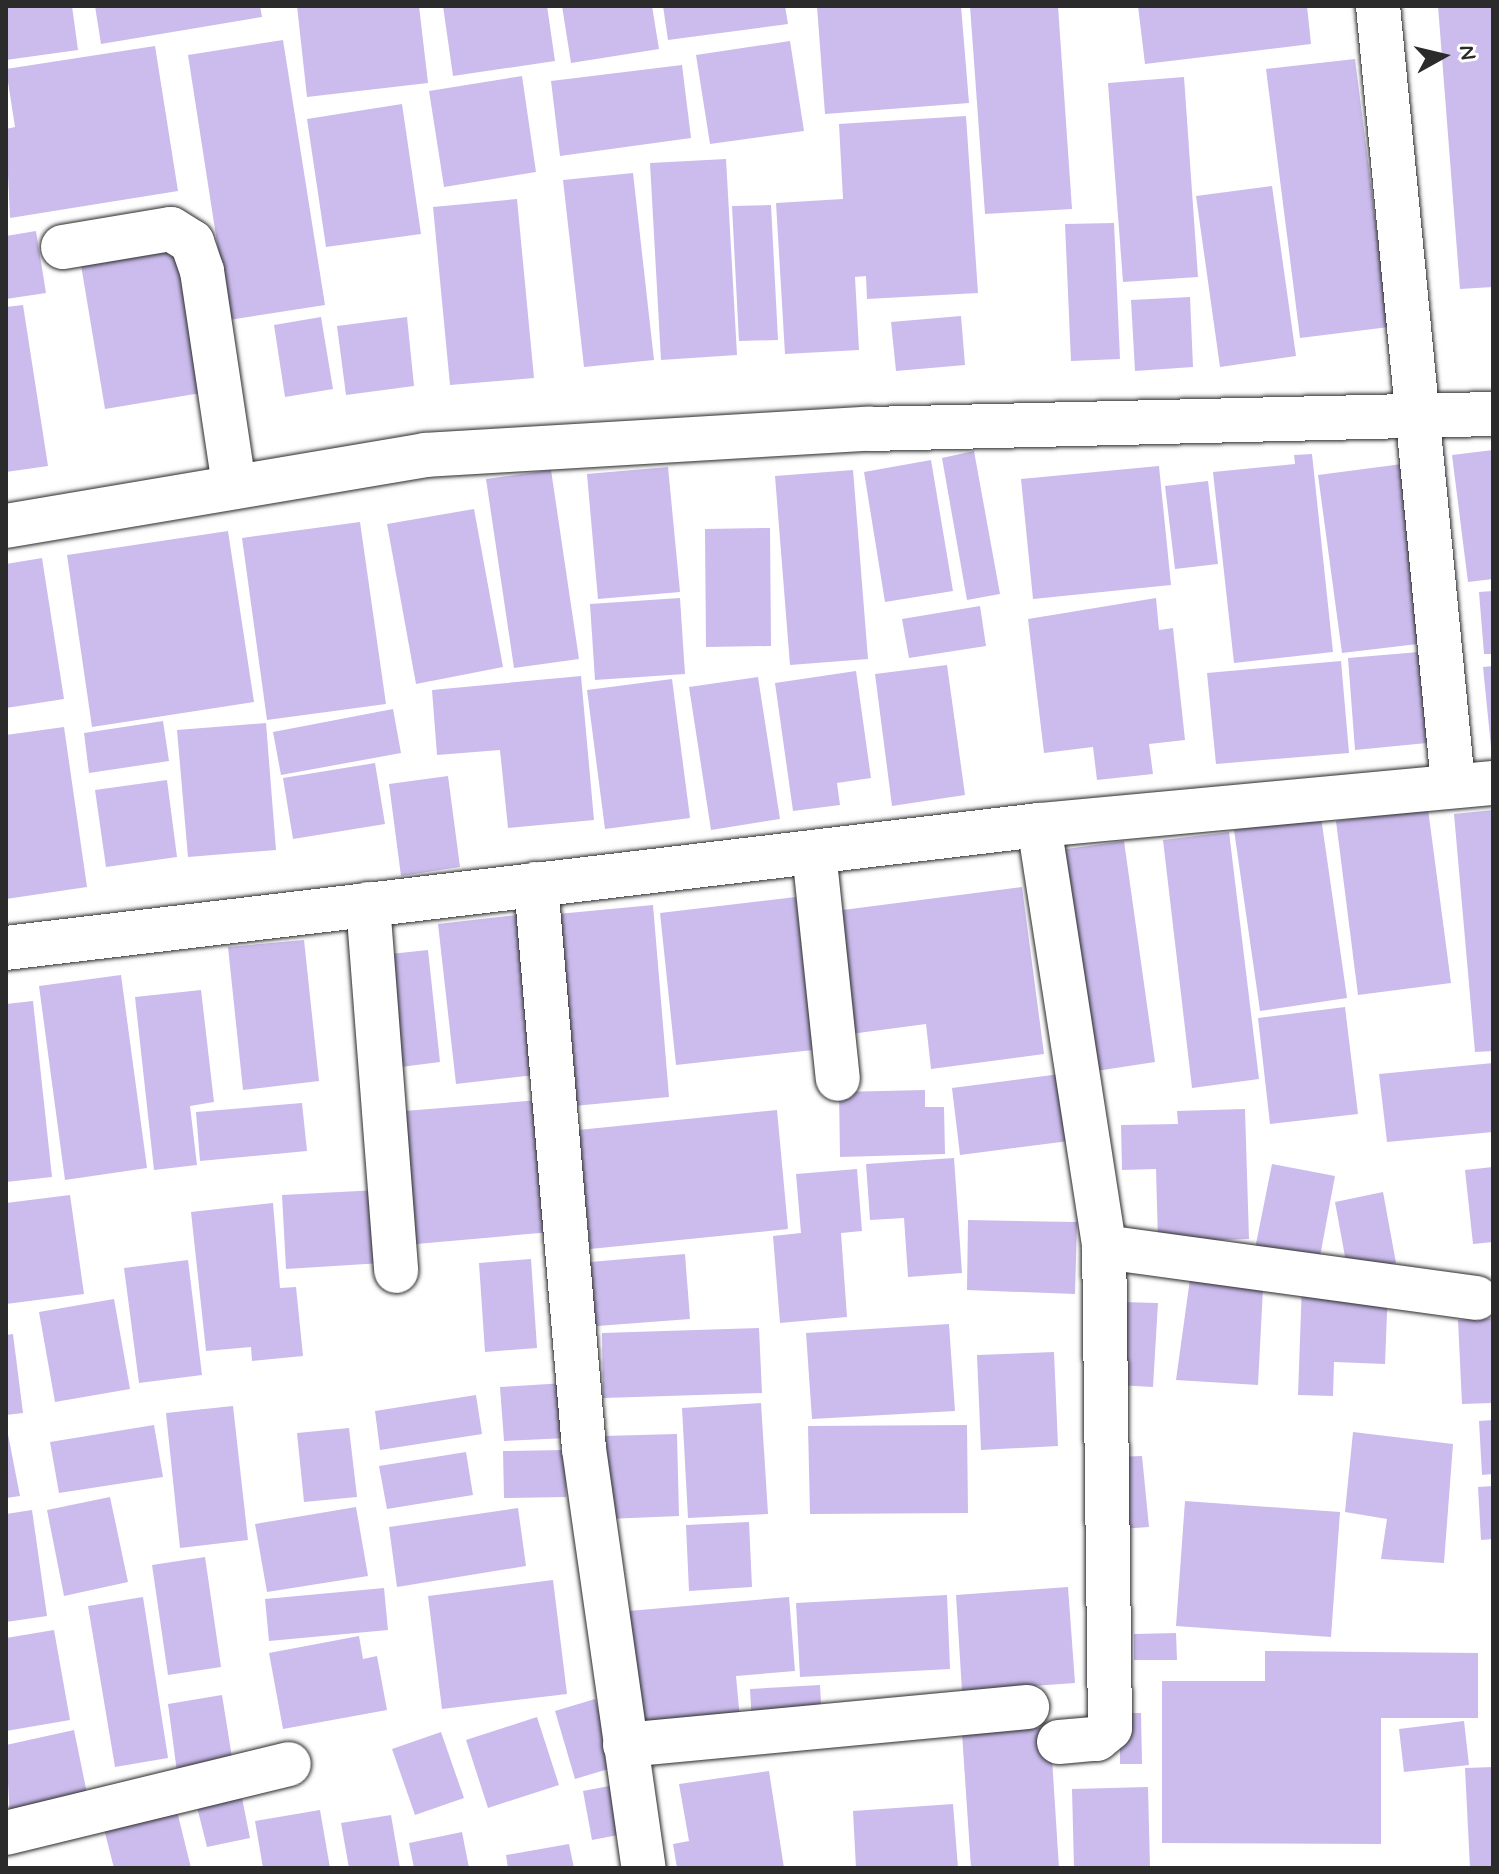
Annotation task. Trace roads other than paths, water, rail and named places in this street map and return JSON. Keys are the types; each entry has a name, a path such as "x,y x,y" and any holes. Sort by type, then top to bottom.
{"street":[{"path":"6,948 1039,825 1473,783 1415,417 1378,6"},
{"path":"63,247 171,229 192,242 202,271 234,485"},
{"path":"6,526 349,464 425,455 885,428 1493,414"},
{"path":"1039,825 1104,1247 1110,1728 1097,1739 1059,1742"},
{"path":"814,852 838,1079"},
{"path":"536,884 584,1449 644,1868"},
{"path":"368,904 396,1271"},
{"path":"1104,1247 1477,1298"},
{"path":"625,1745 1027,1707"},
{"path":"6,1833 289,1764"}]}
